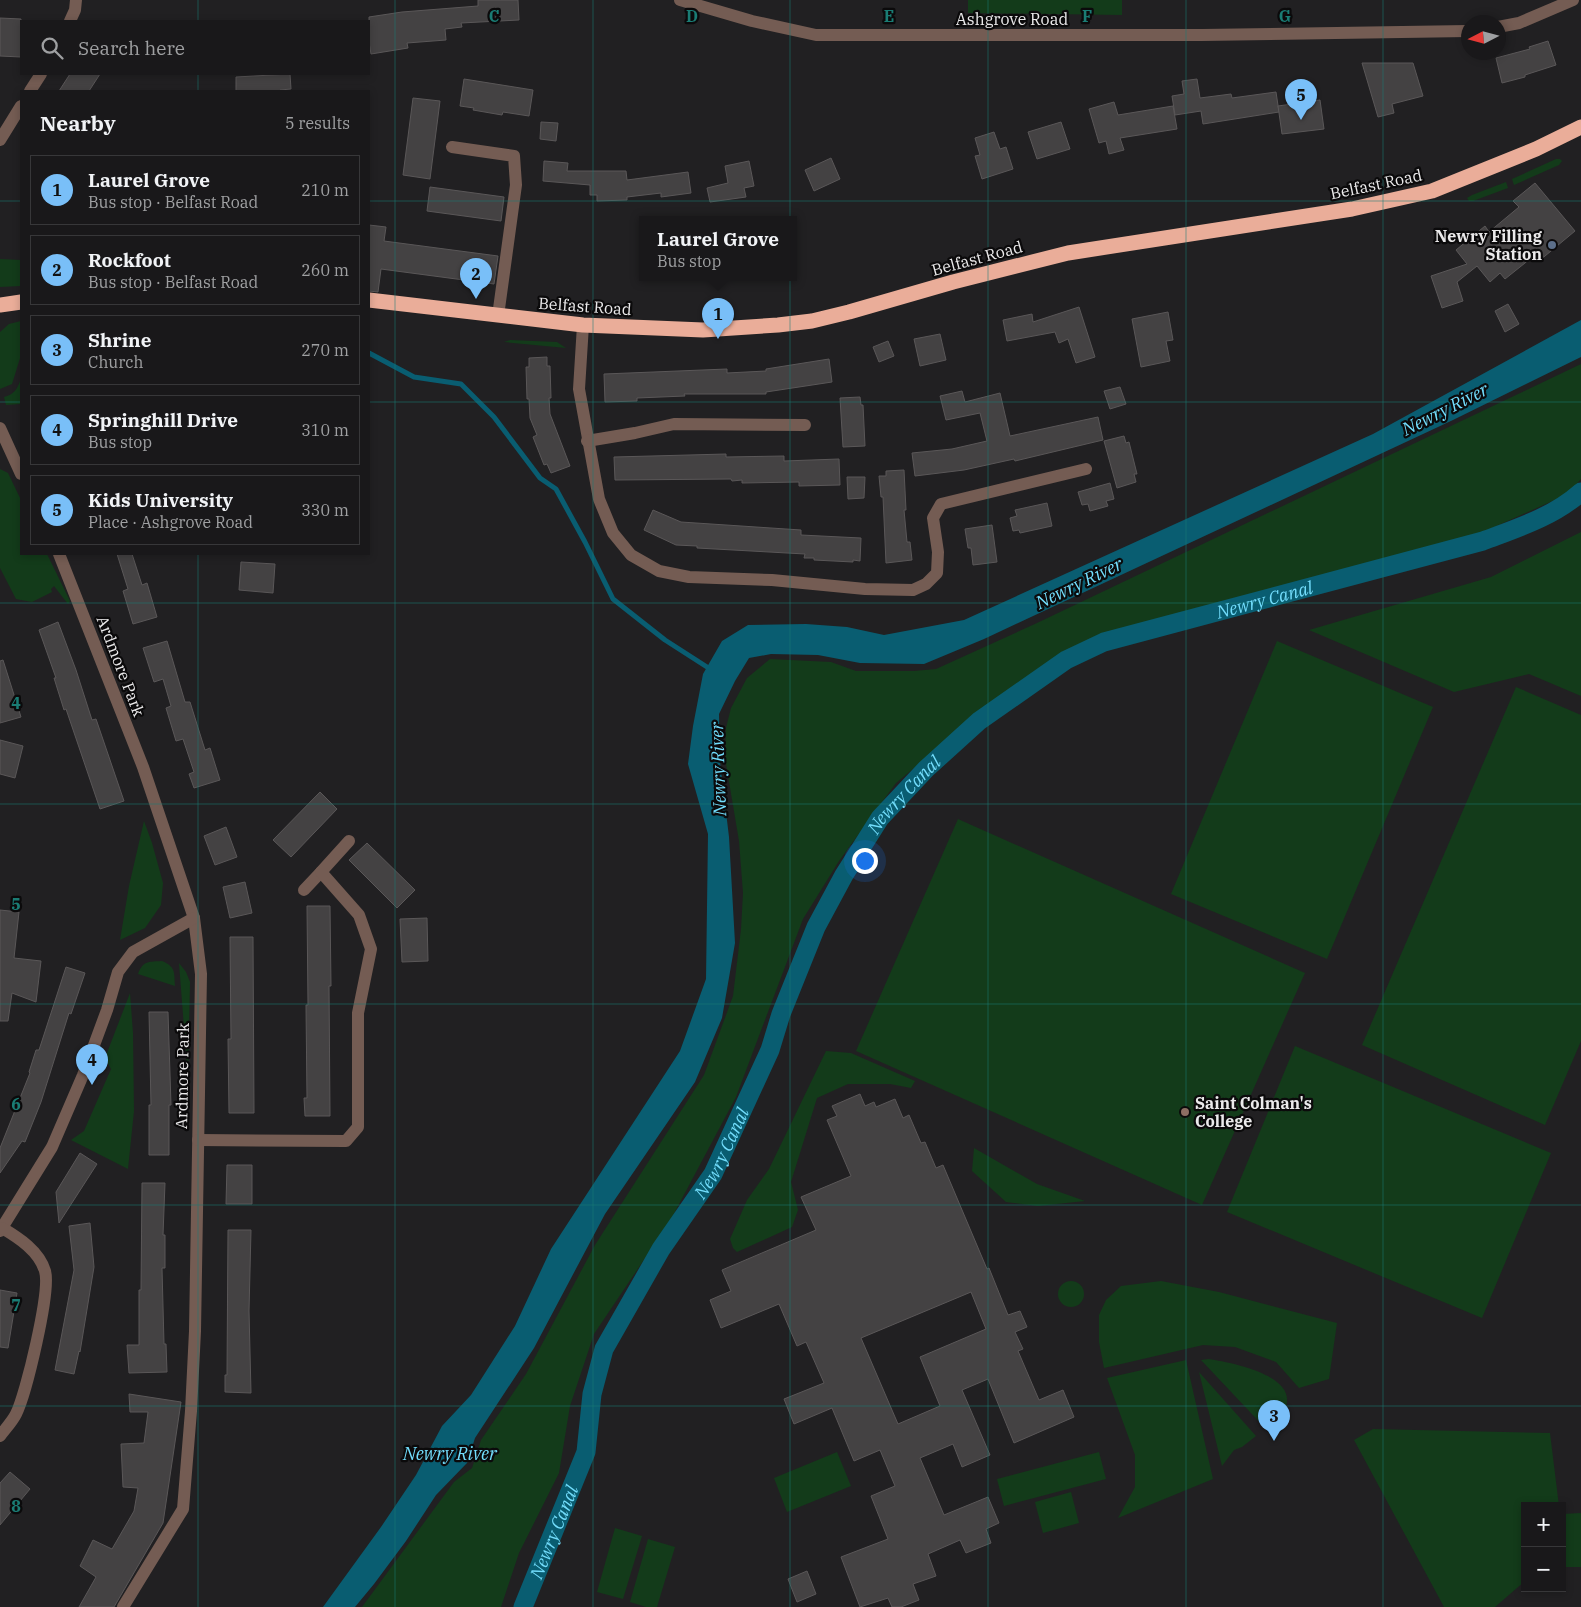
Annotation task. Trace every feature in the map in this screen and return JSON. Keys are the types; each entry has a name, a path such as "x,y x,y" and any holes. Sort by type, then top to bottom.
{"highway":[{"name":"Belfast Road","path":"370,300 583,325 703,330 812,321 1068,253 1352,209 1432,191 1536,149 1581,127"},
{"path":"0,305 20,302"}],"street":[{"path":"70,20 75,10 76,0"},
{"name":"Ashgrove Road","path":"680,0 761,24 816,35 1202,35 1461,30"},
{"path":"1506,25 1519,23 1572,0"},
{"path":"31,90 40,75"},
{"path":"0,140 20,108"},
{"path":"452,147 514,156 516,185 498,316"},
{"path":"583,325 579,389 599,499 614,533 631,555 659,571 689,577 772,580 865,589 913,590 926,584 937,573 938,552 933,518 941,504 1086,469"},
{"path":"588,441 674,424 805,425"},
{"path":"0,428 3,446 20,472"},
{"name":"Ardmore Park","path":"59,555 143,767 194,918 201,974 195,1331 192,1400 182,1509 123,1607"},
{"path":"304,890 348,841"},
{"path":"198,1140 346,1141 358,1127 358,1013 371,949 359,916 321,872"},
{"path":"0,1436 16,1414 25,1391 46,1294 45,1272 35,1252 14,1236 1,1230 52,1147 83,1075 107,1010 118,972 133,952 194,918"}],"green space":[{"path":"968,0 1122,0 1122,15 968,13"},
{"path":"1556,159 1562,161 1559,165 1514,185 1512,179"},
{"path":"1506,182 1508,188 1473,201 1469,201 1467,198 1472,195"},
{"path":"0,259 20,260 20,286 0,287"},
{"path":"20,321 20,358 12,384 0,389 0,332 9,324"},
{"path":"510,340 557,342 566,348 504,342"},
{"path":"1581,364 1581,479 1568,494 1463,541 1098,640 997,699 896,783 839,861 803,919 736,1097 670,1221 594,1334 570,1406 559,1473 519,1553 501,1607 362,1607 454,1482 472,1468 481,1440 526,1374 595,1245 704,1075 733,996 741,929 743,893 739,841 725,758 726,728 731,708 747,678 770,659 831,662 856,671 936,669 1037,623"},
{"path":"20,382 20,404 6,405 4,397 16,390"},
{"path":"0,469 8,473 20,498 20,555 47,555 70,601 68,604 54,586 51,589 52,592 32,602 16,599 0,568"},
{"path":"1581,532 1581,696 1529,674 1454,692 1309,630 1491,577"},
{"path":"1277,641 1433,707 1327,959 1171,894"},
{"path":"1516,687 1581,715 1581,1041 1545,1125 1362,1045"},
{"path":"958,819 1305,973 1202,1205 856,1051"},
{"path":"144,821 163,883 161,905 145,928 120,940 129,886"},
{"path":"162,961 172,968 175,986 138,974 144,964"},
{"path":"179,963 186,972 190,982 188,1079"},
{"path":"130,993 133,1033 134,1111 128,1169 71,1140 84,1131 111,1069 105,1058"},
{"path":"1295,1046 1551,1153 1482,1318 1227,1212"},
{"path":"826,1051 851,1053 915,1081 911,1088 890,1084 848,1084 817,1098 791,1182 798,1210 792,1227 737,1252 733,1248 730,1239 747,1200 769,1169"},
{"path":"974,1148 1037,1184 1085,1201 1038,1206 1006,1202 972,1171"},
{"path":"1071,1281 1080,1285 1084,1294 1080,1303 1071,1307 1062,1303 1058,1294 1062,1285"},
{"path":"1161,1281 1219,1292 1337,1323 1329,1379 1299,1388 1276,1362 1235,1347 1203,1345 1104,1368 1099,1342 1099,1315 1106,1300 1121,1286"},
{"path":"1209,1359 1250,1369 1264,1374 1277,1382 1285,1391 1287,1403 1281,1416 1266,1429 1201,1360"},
{"path":"1186,1360 1213,1479 1118,1518 1135,1487 1135,1455 1107,1378"},
{"path":"1199,1372 1256,1436 1242,1447 1234,1450 1222,1466"},
{"path":"1373,1429 1550,1433 1559,1502 1521,1502 1521,1584 1495,1607 1444,1607 1354,1440"},
{"path":"837,1452 851,1486 787,1512 774,1478"},
{"path":"1099,1452 1106,1479 1004,1506 997,1479"},
{"path":"1071,1492 1079,1523 1043,1533 1035,1502"},
{"path":"1581,1513 1581,1567 1566,1567 1566,1514"},
{"path":"615,1528 642,1536 623,1599 597,1592"},
{"path":"648,1539 675,1547 657,1607 646,1607 630,1602"}],"water":[{"name":"Newry River","path":"1581,320 1581,357 1453,420 984,639 924,664 860,663 818,655 771,654 749,658 719,714 720,762 729,837 735,943 722,1018 695,1082 605,1214 534,1348 475,1438 467,1463 436,1495 406,1541 355,1607 323,1607 416,1475 442,1426 471,1395 515,1326 551,1249 680,1051 706,979 708,834 688,764 703,674 722,641 748,625 806,624 847,627 884,635 964,620 1373,434"}],"building":[{"path":"478,0 518,0 519,20 461,23 462,27 445,29 446,40 407,43 408,48 371,54 369,17 402,12 478,6"},
{"path":"0,18 21,19 20,57 0,56"},
{"path":"1548,41 1556,65 1525,75 1525,77 1502,83 1496,60 1506,60 1506,55 1530,49 1529,47"},
{"path":"1362,63 1413,63 1423,96 1392,104 1394,113 1378,117"},
{"path":"69,75 99,75 90,90 60,90"},
{"path":"290,75 291,89 236,90 236,77"},
{"path":"464,79 533,90 529,116 503,112 502,115 460,106"},
{"path":"1197,79 1200,98 1231,94 1232,98 1276,92 1279,112 1203,124 1201,111 1175,115 1172,96 1184,94 1182,81"},
{"path":"413,98 440,101 430,179 403,175"},
{"path":"1320,100 1324,129 1282,134 1278,106"},
{"path":"1114,102 1118,115 1173,106 1177,129 1120,138 1124,150 1109,154 1106,141 1099,143 1089,109"},
{"path":"541,122 558,123 556,141 540,139"},
{"path":"1061,122 1070,149 1037,159 1028,132"},
{"path":"994,132 1000,149 1006,147 1013,169 982,179 975,156 980,155 975,138"},
{"path":"831,158 840,179 814,191 805,170"},
{"path":"544,161 568,163 567,171 626,171 627,180 688,172 691,193 661,197 661,193 627,197 627,200 597,201 597,195 590,195 590,185 543,181"},
{"path":"749,161 754,186 744,188 746,197 710,202 707,188 728,183 725,166"},
{"path":"1535,183 1575,231 1539,261 1535,255 1505,279 1500,273 1490,282 1477,266 1457,282 1463,301 1442,308 1431,276 1467,264 1456,250 1485,226 1489,232 1519,207 1513,201"},
{"path":"430,187 504,197 501,221 427,211"},
{"path":"370,225 386,227 384,241 498,256 494,284 381,269 378,292 370,291"},
{"path":"1508,304 1519,324 1505,332 1495,311"},
{"path":"1079,307 1095,357 1076,363 1068,339 1059,343 1055,332 1007,341 1003,320 1032,314 1033,322"},
{"path":"1168,312 1173,340 1166,341 1170,361 1141,367 1132,319"},
{"path":"940,334 946,360 920,366 914,339"},
{"path":"888,341 894,356 879,362 873,347"},
{"path":"547,357 547,366 550,366 550,414 570,466 551,473 547,464 544,465 533,437 537,435 530,418 529,399 527,399 526,367 529,367 529,358"},
{"path":"829,359 832,382 766,392 766,394 684,394 685,396 637,398 637,401 605,402 604,374 727,369 727,373 766,371 766,369"},
{"path":"1120,387 1126,404 1110,409 1104,391"},
{"path":"962,391 965,402 1000,393 1010,436 1098,417 1103,440 1015,461 1014,459 964,470 915,476 912,453 952,449 987,441 980,413 946,420 940,396"},
{"path":"860,397 861,405 863,405 865,446 843,447 840,398"},
{"path":"1124,436 1126,443 1129,442 1137,474 1134,474 1136,482 1117,488 1104,441"},
{"path":"726,454 726,457 784,456 784,461 839,459 840,485 799,486 799,482 742,483 742,480 732,481 731,479 615,480 614,457"},
{"path":"904,470 906,510 904,510 907,542 910,542 912,560 886,563 883,497 881,497 879,476 886,476 886,471"},
{"path":"847,477 865,477 864,498 848,499"},
{"path":"1110,483 1114,499 1106,501 1108,506 1090,511 1088,504 1082,505 1078,492"},
{"path":"1047,503 1052,526 1020,533 1019,530 1013,531 1010,518 1017,516 1015,510"},
{"path":"653,510 681,522 801,530 801,535 861,538 860,561 814,560 814,558 804,558 805,554 697,548 697,546 676,545 644,530"},
{"path":"992,525 997,562 973,565 971,548 968,548 965,529"},
{"path":"117,555 132,555 142,585 147,583 157,617 133,624 123,591 128,589"},
{"path":"241,562 275,564 273,593 239,590"},
{"path":"58,622 92,720 96,719 124,801 100,809 66,709 64,710 54,678 56,678 39,630"},
{"path":"167,641 185,702 190,702 205,750 210,748 220,780 194,788 189,774 194,772 183,739 176,741 166,708 171,706 163,679 154,682 143,648"},
{"path":"3,660 21,717 0,723 0,661"},
{"path":"0,740 23,746 15,778 0,774"},
{"path":"320,792 337,809 291,857 273,840"},
{"path":"226,827 237,857 215,865 204,836"},
{"path":"367,843 415,890 397,908 349,860"},
{"path":"245,882 252,913 230,918 223,887"},
{"path":"307,906 330,906 330,1116 305,1116 304,1098 307,1098 306,1005 308,1005"},
{"path":"0,910 19,912 14,958 41,961 36,1002 12,993 8,1021 0,1021"},
{"path":"427,918 428,961 402,962 400,919"},
{"path":"230,937 253,937 254,1113 229,1113 228,1039 231,1039"},
{"path":"66,967 85,973 71,1014 69,1013 41,1102 25,1142 22,1141 0,1173 0,1148 30,1073 36,1050 39,1050"},
{"path":"149,1012 168,1012 171,1105 169,1105 169,1155 149,1155 149,1105 151,1105"},
{"path":"860,1094 865,1106 874,1102 876,1107 895,1099 903,1118 909,1115 921,1143 925,1142 936,1168 943,1165 1008,1315 1020,1311 1027,1327 1015,1332 1023,1349 1018,1351 1039,1400 1063,1390 1074,1417 1014,1443 988,1379 962,1390 990,1455 962,1467 953,1444 920,1458 944,1515 988,1497 999,1523 986,1529 991,1543 966,1553 960,1540 928,1554 936,1576 913,1584 919,1600 901,1607 892,1607 888,1598 860,1607 841,1557 888,1539 871,1496 895,1486 880,1450 854,1461 832,1408 794,1424 784,1399 824,1383 806,1342 797,1346 779,1304 721,1328 710,1300 731,1291 722,1270 816,1230 801,1197 851,1176 827,1120 837,1116 832,1106","holes":["971,1292 986,1329 920,1357 940,1406 898,1424 861,1338"]},
{"path":"80,1153 97,1164 59,1223 56,1192"},
{"path":"227,1165 252,1165 252,1204 226,1204"},
{"path":"142,1183 165,1183 163,1235 165,1235 165,1268 162,1268 164,1344 166,1344 167,1372 129,1373 127,1345 139,1345"},
{"path":"90,1223 94,1267 80,1352 74,1374 55,1370 74,1270 69,1226"},
{"path":"228,1230 251,1230 249,1311 251,1393 225,1392 225,1375 227,1375"},
{"path":"0,1290 17,1293 8,1348 0,1347"},
{"path":"129,1394 181,1402 163,1523 114,1607 79,1607 96,1577 80,1566 93,1540 112,1549 134,1511 138,1488 123,1487 121,1444 144,1443 148,1412 130,1412"},
{"path":"10,1472 30,1489 0,1525 0,1483"},
{"path":"807,1571 816,1594 797,1602 788,1579"}],"waterway":[{"path":"370,354 414,377 461,384 494,417 540,478 556,489 613,599 665,640 707,667"},
{"name":"Newry Canal","path":"523,1607 586,1452 592,1394 604,1349 661,1249 713,1174 770,1050 781,1014 816,927 844,875 880,818 926,769 979,721 1066,660 1104,642 1483,541 1547,515 1581,492"}],"place":[{"name":"Kids University","path":"1301,120"},
{"name":"Newry Filling Station","path":"1552,245"},
{"name":"Rockfoot","path":"476,299"},
{"name":"Laurel Grove","path":"718,339"},
{"name":"Springhill Drive","path":"92,1085"},
{"name":"Saint Colman's College","path":"1185,1112"},
{"name":"Shrine","path":"1274,1441"}]}
